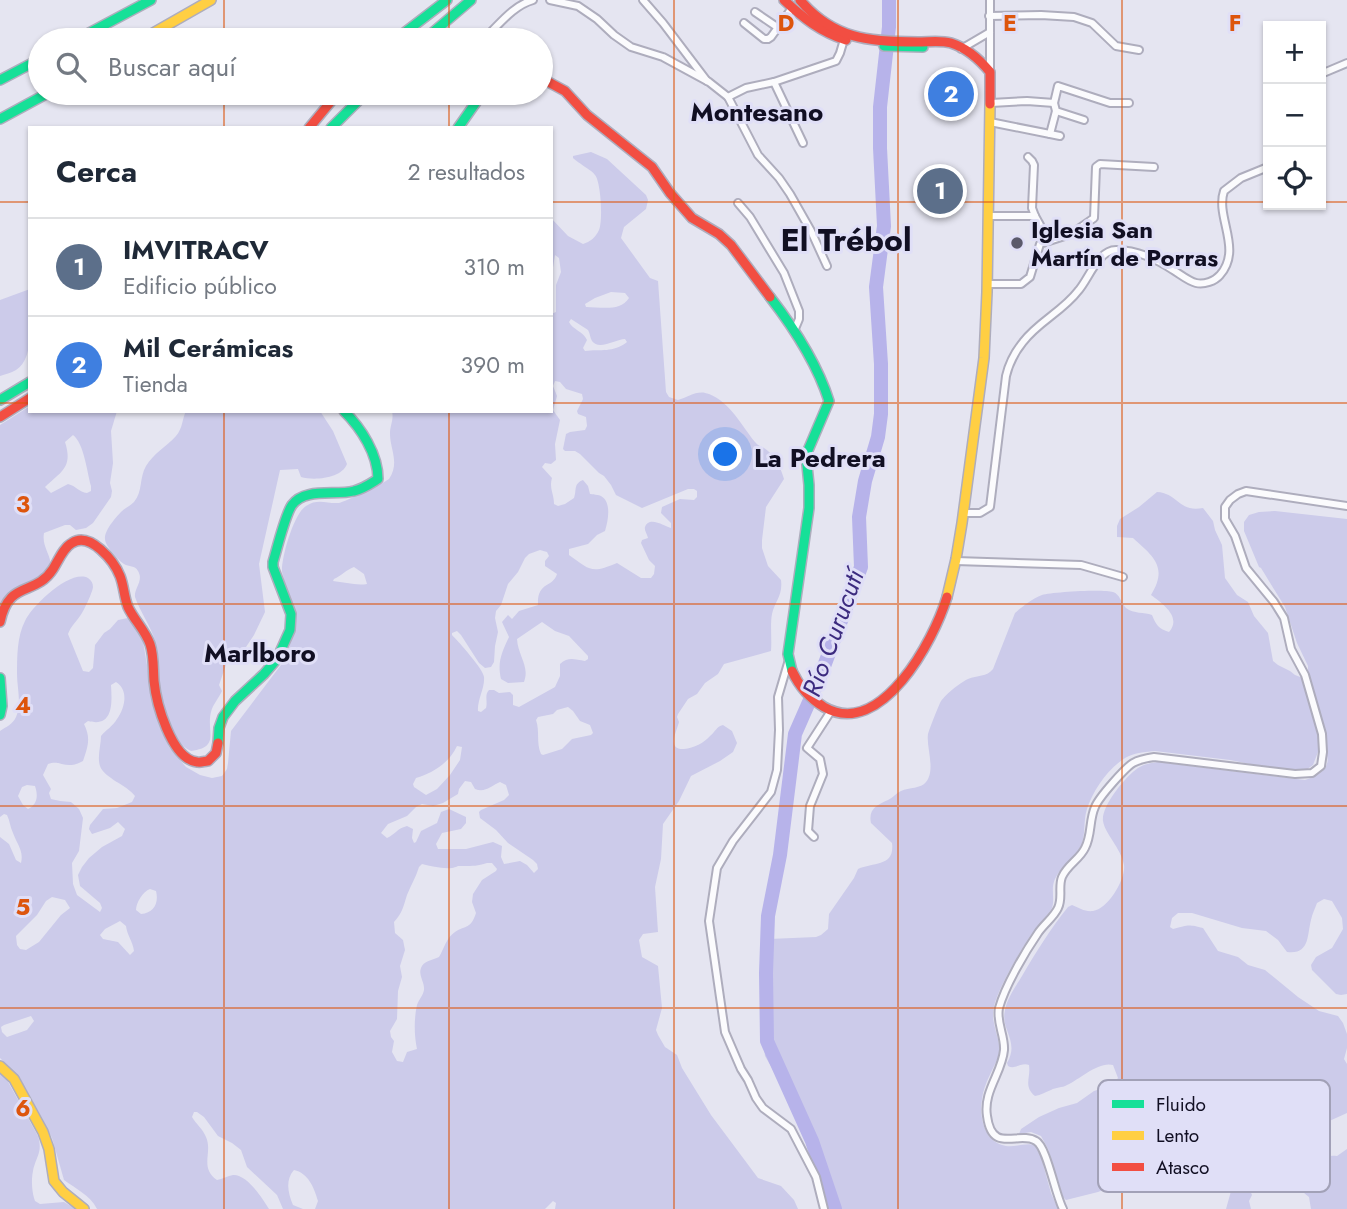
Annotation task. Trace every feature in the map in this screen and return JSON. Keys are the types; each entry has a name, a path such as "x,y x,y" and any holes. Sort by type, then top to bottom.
{"main road":[{"path":"98,28 151,0"},
{"path":"162,28 211,0"},
{"path":"411,28 447,0"},
{"path":"438,28 471,0"},
{"path":"553,83 565,90 587,115 652,167 692,218 724,238 775,301 822,379 829,401 806,455 810,485 809,508 788,653 796,678 816,702 831,711 847,715 862,712 889,695 920,658 942,614 955,571 982,374 988,284 990,72 978,59 961,49 828,35 812,26 784,0"},
{"path":"800,0 821,22 845,37"},
{"path":"0,80 28,65"},
{"path":"0,118 28,103"},
{"path":"311,126 328,105"},
{"path":"333,126 354,105"},
{"path":"459,126 474,105"},
{"path":"0,400 28,383"},
{"path":"0,417 28,399"},
{"path":"0,622 3,608 9,599 17,592 46,580 70,543 76,539 91,542 116,566 130,610 150,642 156,692 170,737 182,754 195,761 212,758 223,717 275,662 290,630 291,614 273,562 291,506 305,495 349,493 378,480 365,437 346,413"},
{"path":"0,678 0,715"},
{"path":"0,1066 14,1079 43,1132 54,1181 84,1209"}],"street":[{"path":"495,28 525,2 533,0"},
{"path":"550,0 578,6 631,47 663,57 709,82 728,97 758,155 779,178 795,203 827,267"},
{"path":"643,0 709,82"},
{"path":"990,0 990,72"},
{"path":"744,23 764,39 768,39 792,8"},
{"path":"755,12 777,27"},
{"path":"989,16 1074,17 1093,23 1116,46 1139,50"},
{"path":"961,49 989,32"},
{"path":"728,97 746,88 774,82 836,61 845,37"},
{"path":"1326,72 1347,63"},
{"path":"774,82 803,143"},
{"path":"1050,134 1058,86 1110,103 1129,103"},
{"path":"991,103 1039,101 1084,120"},
{"path":"990,122 1060,136"},
{"path":"1028,158 1034,164 1032,208 1046,242"},
{"path":"988,284 1021,284 1030,277 1040,244 1071,234 1094,218 1096,167 1100,164 1154,167"},
{"path":"963,513 980,513 990,507 1006,376 1010,362 1023,341 1079,291 1101,258 1110,251 1132,251 1157,261 1196,284 1219,277 1227,262 1229,248 1223,204 1224,191 1241,178 1263,169"},
{"path":"738,203 750,217 784,273 799,311 794,331"},
{"path":"989,216 1035,216"},
{"path":"1063,1209 1038,1143 1030,1139 996,1136 987,1118 989,1090 1004,1053 999,1014 1005,993 1039,932 1060,905 1062,877 1086,847 1095,807 1126,768 1140,760 1154,757 1296,775 1312,773 1321,766 1322,734 1305,675 1291,649 1283,618 1274,602 1246,568 1224,513 1230,499 1246,491 1347,506"},
{"path":"956,561 1081,565 1123,577"},
{"path":"789,661 778,696 777,770 771,792 733,841 717,868 709,921 725,1032 756,1098 763,1108 791,1129 816,1177 824,1209"},
{"path":"814,837 808,831 810,806 823,774 820,759 807,748 831,711"}],"shaded area":[{"path":"591,152 607,159 646,195 646,209 624,227 621,238 650,278 658,281 666,392 669,397 678,400 701,392 716,398 729,408 757,444 774,457 784,479 766,507 762,540 768,566 781,580 780,594 772,614 771,651 724,664 718,674 688,699 678,714 674,743 679,748 698,745 723,725 732,731 737,743 733,752 691,776 679,801 663,824 661,859 655,887 658,932 643,934 639,940 642,957 658,966 662,1008 656,1030 665,1047 677,1055 711,1115 758,1178 781,1186 794,1200 798,1209 555,1209 556,1203 553,1201 545,1209 315,1209 318,1201 312,1186 307,1177 294,1170 288,1182 290,1196 293,1205 303,1209 283,1209 277,1195 247,1167 241,1150 218,1136 204,1117 194,1112 192,1117 208,1143 207,1165 212,1175 217,1180 233,1175 244,1178 269,1209 97,1209 87,1196 64,1180 52,1138 42,1118 20,1078 0,1058 0,837 9,844 16,860 21,863 22,859 7,815 0,817 0,731 13,722 18,712 17,654 25,621 52,590 72,579 89,579 93,586 91,593 68,634 83,671 89,672 93,668 95,645 104,633 118,620 128,618 142,635 152,695 169,747 186,767 200,775 212,778 222,776 227,769 231,731 287,657 295,622 282,565 297,517 301,510 315,502 343,502 389,479 394,467 390,434 392,413 553,413 553,410 560,420 555,444 556,460 551,464 545,463 542,467 552,478 554,504 565,504 574,498 577,485 583,480 590,494 601,496 608,507 605,531 588,544 569,549 569,555 591,569 617,563 641,578 651,578 655,566 641,543 648,538 645,527 654,522 671,528 671,523 661,513 662,507 680,499 694,500 697,491 688,489 642,508 616,495 604,476 580,454 563,449 566,434 585,430 587,426 586,417 577,411 583,399 582,394 566,389 560,382 555,381 553,386 553,313 556,312 556,285 561,272 559,258 555,255 553,268 553,220 568,236 583,244 596,235 601,219 597,179 594,173 573,158","holes":["611,292 625,293 629,298 615,307 586,307 585,304","571,319 588,330 595,344 608,344 625,339 627,342 612,349 585,351 583,348 587,340 569,322","540,550 547,552 549,556 545,566 557,574 540,592 538,605 519,611 512,619 508,615 502,622 509,637 500,662 501,679 508,683 524,682 526,671 517,639 542,622 569,636 588,659 566,660 560,664 560,676 555,687 519,707 513,705 513,695 510,692 489,690 486,708 481,712 478,707 484,681 483,673 452,633 457,631 461,635 479,663 485,668 491,667 498,632 496,611 501,605 508,584 525,558","354,567 364,574 367,584 333,581","116,682 120,685 124,694 124,705 120,715 101,736 100,766 106,774 135,796 132,802 117,808 103,809 90,825 92,834 118,822 125,829 122,836 89,858 78,875 80,886 100,903 100,912 77,895 73,884 72,863 79,851 83,818 79,809 71,802 51,799 51,789 43,775 48,764 72,765 83,761 88,742 84,724 88,721 103,721 107,717 110,712 111,685","568,707 580,721 590,725 593,733 572,739 562,749 543,755 539,746 536,720 538,717","457,746 462,747 460,760 437,789 426,795 414,787 416,778 434,770","465,781 471,782 475,789 479,790 488,789 500,782 506,785 509,795 481,810 480,818 508,843 533,860 538,869 534,873 520,861 504,864 501,857 502,846 493,842 466,849 438,849 436,844 442,833 461,829 466,823 466,817 449,809 441,812 437,823 421,831 414,843 413,829 407,826 387,838 381,833 388,824 407,816 416,807 443,803 458,794","35,786 37,796 34,805 28,809 18,796 22,787","492,863 497,869 482,880 473,894 472,902 476,913 472,922 452,934 439,957 422,966 420,973 424,990 417,1005 415,1021 417,1049 407,1052 403,1062 397,1061 392,1052 394,1041 390,1031 397,1019 398,991 402,977 400,966 405,950 403,940 395,933 394,922 422,864 452,868","147,890 156,891 157,900 152,909 141,914 136,910 137,904","52,897 65,900 70,908 39,942 26,950 20,949 16,936","120,921 126,926 134,951 130,955 118,942 103,939 100,935","31,1016 34,1021 27,1030 7,1037 1,1027"]},
{"path":"28,290 27,355 16,370 0,376 0,300"},
{"path":"553,386 557,396 553,410"},
{"path":"28,407 28,413 116,413 111,431 111,497 93,523 86,528 76,530 65,525 44,533 44,544 51,564 49,576 0,607 0,425","holes":["73,435 80,444 91,491 87,493 68,484 51,493 45,487 67,463 65,442"]},
{"path":"185,413 321,413 333,431 347,464 334,475 313,479 301,477 298,469 280,470 259,564 265,612 246,647 228,659 219,685 222,691 211,712 209,742 200,749 191,751 179,741 169,725 163,706 155,641 135,597 140,575 135,568 116,557 105,539 113,521 137,498 149,462 172,440 181,427"},
{"path":"1157,492 1170,496 1189,508 1203,508 1213,521 1222,545 1225,578 1237,595 1248,602 1254,616 1268,633 1273,661 1303,678 1308,666 1285,607 1259,567 1244,531 1244,522 1249,515 1275,511 1347,519 1347,994 1336,994 1312,970 1311,965 1316,957 1332,948 1343,929 1342,918 1332,901 1324,899 1317,903 1306,943 1294,952 1287,952 1278,940 1266,931 1242,928 1192,913 1178,913 1172,918 1170,927 1203,928 1218,951 1265,970 1319,1011 1338,1016 1347,1034 1344,1059 1347,1064 1347,1113 1330,1121 1330,1080 1116,1080 1118,1078 1113,1065 1108,1064 1065,1086 1035,1096 1028,1085 1029,1065 1008,1066 1011,1042 1004,1017 1012,992 1068,907 1072,905 1090,911 1099,909 1110,899 1122,878 1124,865 1107,831 1103,815 1110,800 1127,778 1138,768 1158,762 1305,780 1320,773 1328,760 1324,749 1321,750 1313,765 1306,770 1297,771 1155,751 1139,753 1115,765 1093,794 1086,814 1081,846 1058,874 1054,883 1051,910 1021,951 994,1006 993,1018 1000,1053 983,1093 981,1113 984,1126 991,1138 1002,1145 1035,1145 1058,1209 838,1209 827,1167 812,1151 805,1133 804,1116 797,1094 790,1083 773,1070 765,1056 761,1023 765,1008 763,987 769,939 821,935 828,929 829,914 858,869 887,860 892,851 892,843 871,823 872,811 899,792 926,782 930,771 928,734 940,703 961,683 993,669 1015,613 1024,605 1048,594 1113,592 1126,608 1152,615 1158,626 1169,632 1172,616 1151,595 1158,577 1156,563 1133,538 1117,537 1120,519"},
{"path":"0,1073 7,1080 38,1136 39,1151 32,1178 35,1201 40,1204 64,1202 76,1209 0,1209"},
{"path":"1098,1090 1098,1192 1066,1200 1041,1136 1031,1132 1019,1134 1021,1129 1039,1117 1077,1103"},
{"path":"1347,1149 1347,1209 1311,1209 1309,1197 1303,1192 1330,1192 1330,1156 1337,1156"},
{"path":"1231,1192 1251,1192 1251,1209 1226,1209"}],"waterway":[{"name":"Río Curucutí","path":"835,1209 812,1141 767,1041 768,916 780,855 795,734 820,677 861,567 859,517 881,414 876,287 884,226 880,107 889,27 889,0"}],"traffic: fast":[{"path":"98,28 151,0"},
{"path":"411,28 447,0"},
{"path":"438,28 471,0"},
{"path":"884,46 923,47"},
{"path":"0,80 28,65"},
{"path":"0,119 28,104"},
{"path":"333,126 354,105"},
{"path":"459,126 474,105"},
{"path":"770,297 804,346 829,401 806,455 809,508 788,654 792,671"},
{"path":"0,400 28,383"},
{"path":"218,743 223,717 235,701 277,659 290,630 291,614 273,562 292,505 304,496 354,491 378,479 375,460 367,442 346,413"},
{"path":"0,678 0,715"}],"traffic: slow":[{"path":"162,28 211,0"},
{"path":"947,597 962,523 984,358 990,104"},
{"path":"0,1066 14,1079 43,1132 49,1149 54,1181 84,1209"}],"traffic: jam":[{"path":"784,0 813,24 846,40"},
{"path":"800,0 825,23 853,36 884,41 943,42 962,48 990,72 990,104"},
{"path":"553,84 565,91 587,115 652,167 692,218 719,234 731,245 770,297"},
{"path":"311,126 328,105"},
{"path":"0,417 28,399"},
{"path":"0,622 10,600 46,578 69,545 79,540 94,544 117,570 128,607 150,644 158,702 172,741 188,759 198,762 208,761 216,753 218,743"},
{"path":"792,671 805,691 824,707 845,714 865,710 885,698 902,680 930,637 947,597"}],"place":[{"name":"Mil Cerámicas","path":"951,94"},
{"name":"IMVITRACV","path":"940,191"},
{"name":"Iglesia San Martín de Porras","path":"1017,243"}],"district":[{"name":"Montesano","path":"757,112"},
{"name":"El Trébol","path":"846,240"},
{"name":"La Pedrera","path":"820,458"},
{"name":"Marlboro","path":"260,653"}]}
